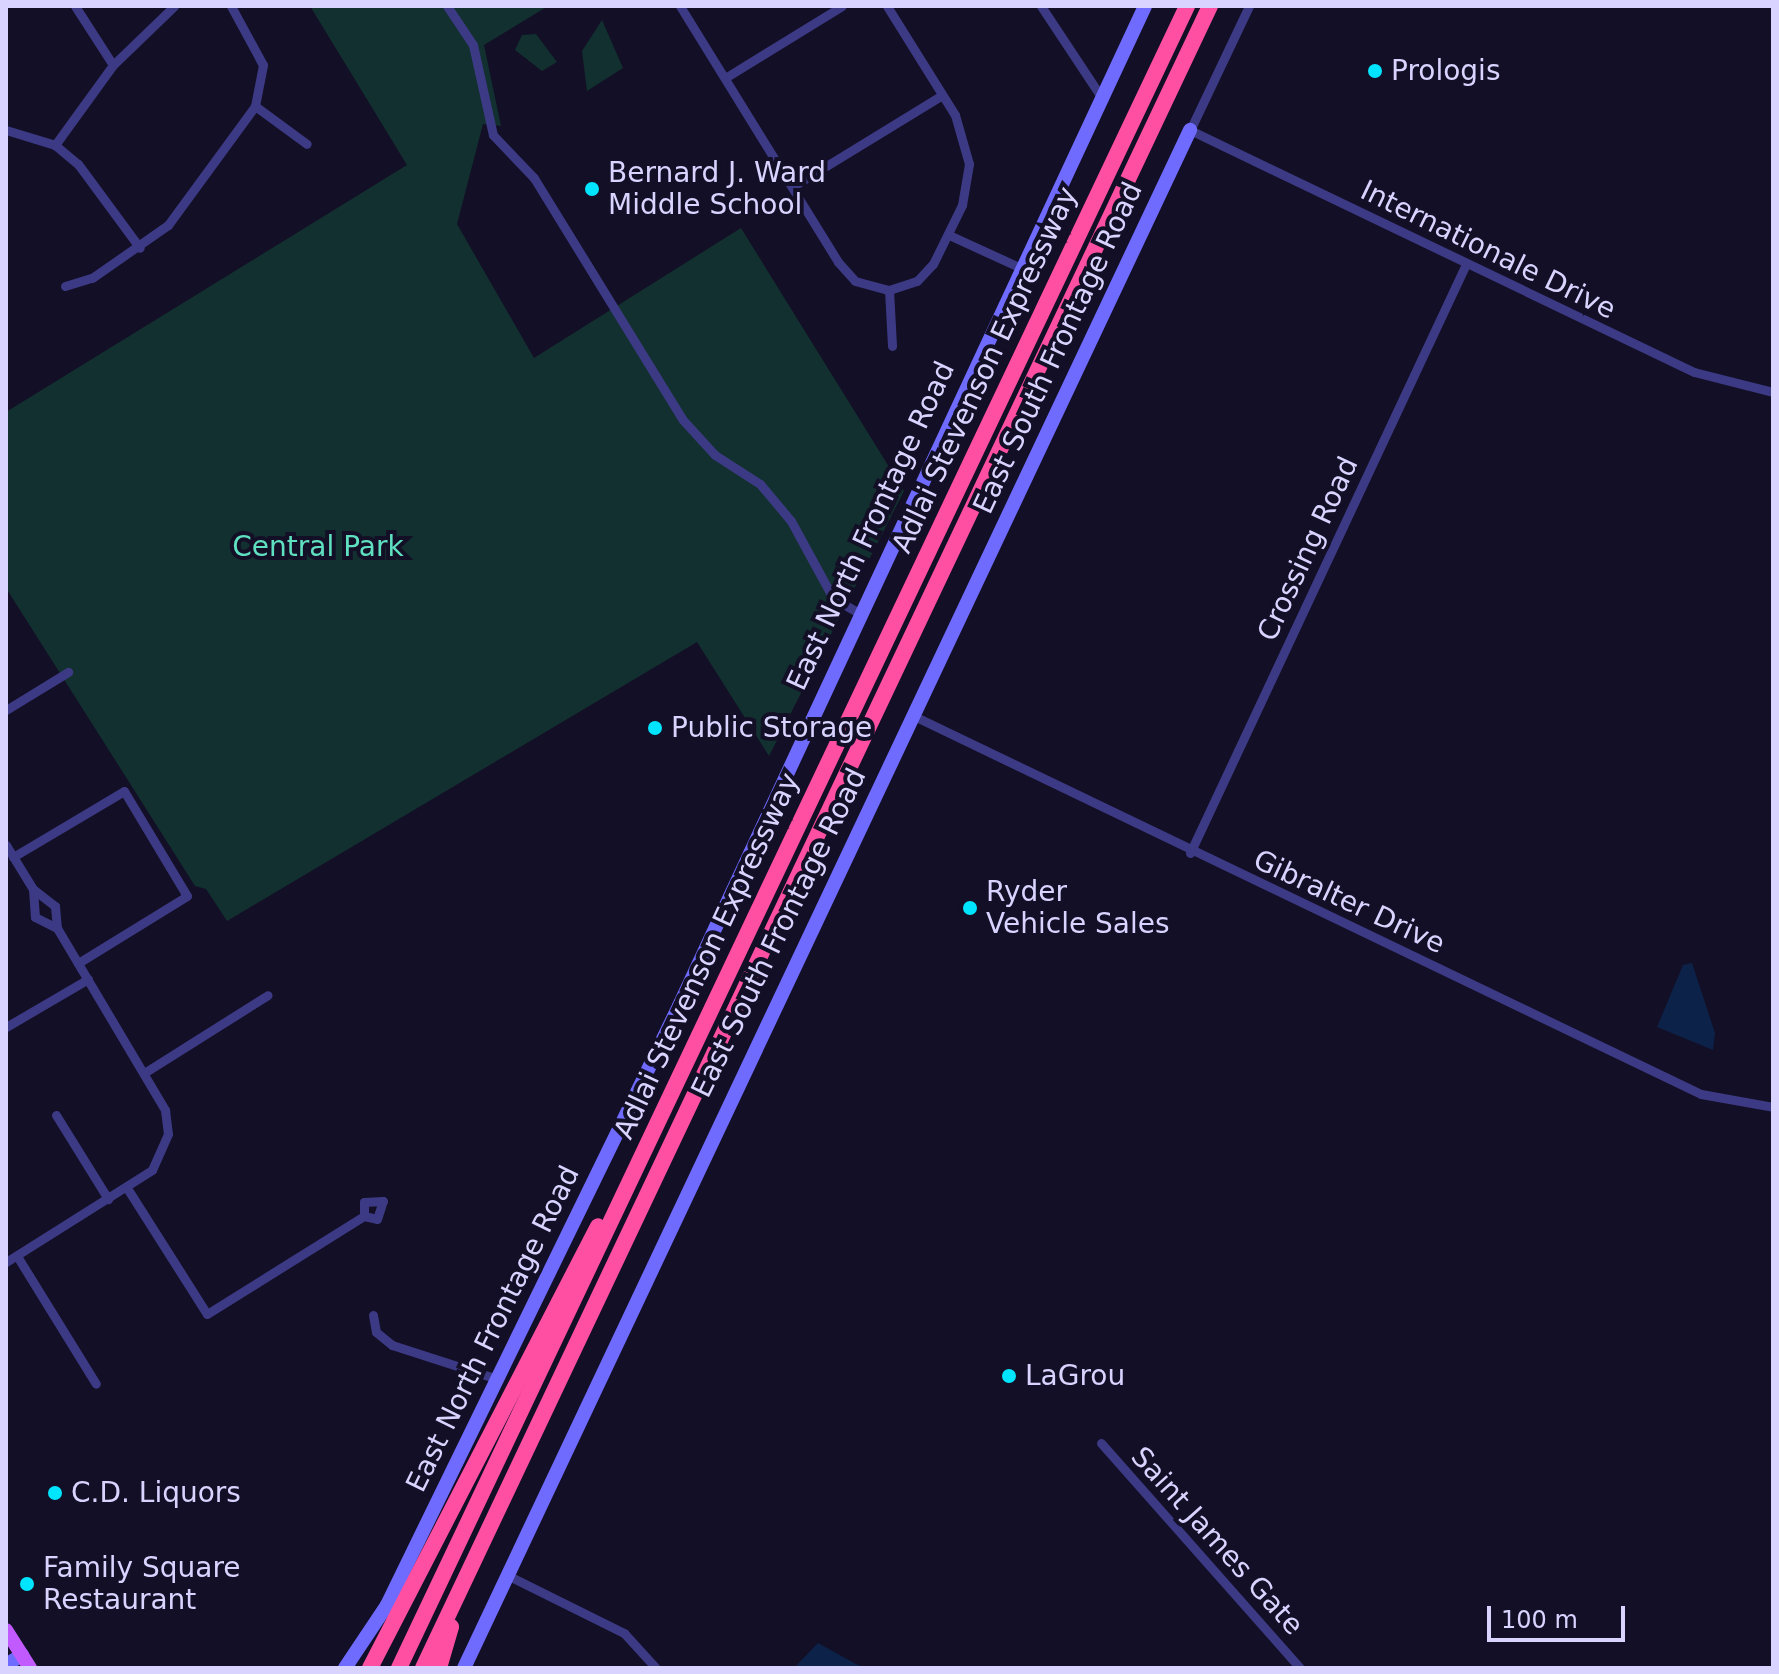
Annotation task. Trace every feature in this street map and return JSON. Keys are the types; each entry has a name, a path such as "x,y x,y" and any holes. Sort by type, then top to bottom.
{"highway":[{"name":"Adlai Stevenson Expressway","path":"399,1668 1187,6"},
{"name":"Adlai Stevenson Expressway","path":"423,1668 1210,6"},
{"path":"370,1668 578,1261 646,1146"},
{"path":"439,1668 461,1591"}],"main road":[{"path":"6,1630 26,1662"}],"street":[{"path":"75,6 113,65"},
{"path":"55,145 113,65 174,6"},
{"path":"65,286 140,248 191,198 255,106 263,65 231,6"},
{"path":"447,6 473,45 493,135 534,178 683,420 715,455 760,484 791,521 833,598 857,612"},
{"path":"680,6 846,274 889,290 927,273 949,235 969,164 963,132 887,6"},
{"path":"725,78 842,6"},
{"path":"1041,6 1100,95"},
{"name":"East North Frontage Road","path":"345,1668 375,1629 679,1006 857,612 1100,95 1145,6"},
{"name":"East South Frontage Road","path":"464,1668 1249,6"},
{"path":"792,187 942,95"},
{"path":"255,106 307,144"},
{"path":"6,130 55,145 99,187 140,248"},
{"name":"Internationale Drive","path":"1190,130 1694,372 1773,392"},
{"path":"949,235 1021,268"},
{"name":"Crossing Road","path":"1190,853 1466,264"},
{"path":"889,290 892,346"},
{"path":"6,710 68,672"},
{"name":"Gibralter Drive","path":"914,716 1190,853 1701,1094 1773,1107"},
{"path":"6,1262 152,1170 168,1134 165,1110 57,928 53,902 33,889 9,852 124,791 187,896 78,963"},
{"path":"33,889 35,917 57,928"},
{"path":"6,1027 88,979"},
{"path":"144,1073 268,995"},
{"path":"56,1115 108,1199"},
{"path":"127,1188 207,1314 364,1216"},
{"path":"17,1256 96,1384"},
{"path":"373,1315 376,1332 392,1345 497,1379"},
{"name":"Saint James Gate","path":"1101,1443 1300,1668"},
{"path":"507,1575 624,1633 656,1668"},
{"path":"6,1665 26,1662"}],"green space":[{"name":"Central Park","path":"310,6 548,6 484,45 501,126 483,124 457,224 534,358 741,228 904,491 769,756 697,642 227,921 206,889 195,886 6,588 6,412 407,165"},
{"path":"602,20 623,68 587,91 582,51"},
{"path":"536,34 557,62 542,71 515,50 522,35"}],"water":[{"path":"1692,963 1715,1033 1713,1050 1657,1027 1683,965"},
{"path":"818,1643 856,1664 866,1668 794,1668"}],"place":[{"name":"Prologis","path":"1375,71"},
{"name":"Bernard J. Ward Middle School","path":"592,189"},
{"name":"Public Storage","path":"655,728"},
{"name":"Ryder Vehicle Sales","path":"970,908"},
{"name":"LaGrou","path":"1009,1376"},
{"name":"C.D. Liquors","path":"55,1493"},
{"name":"Family Square Restaurant","path":"27,1584"}]}
